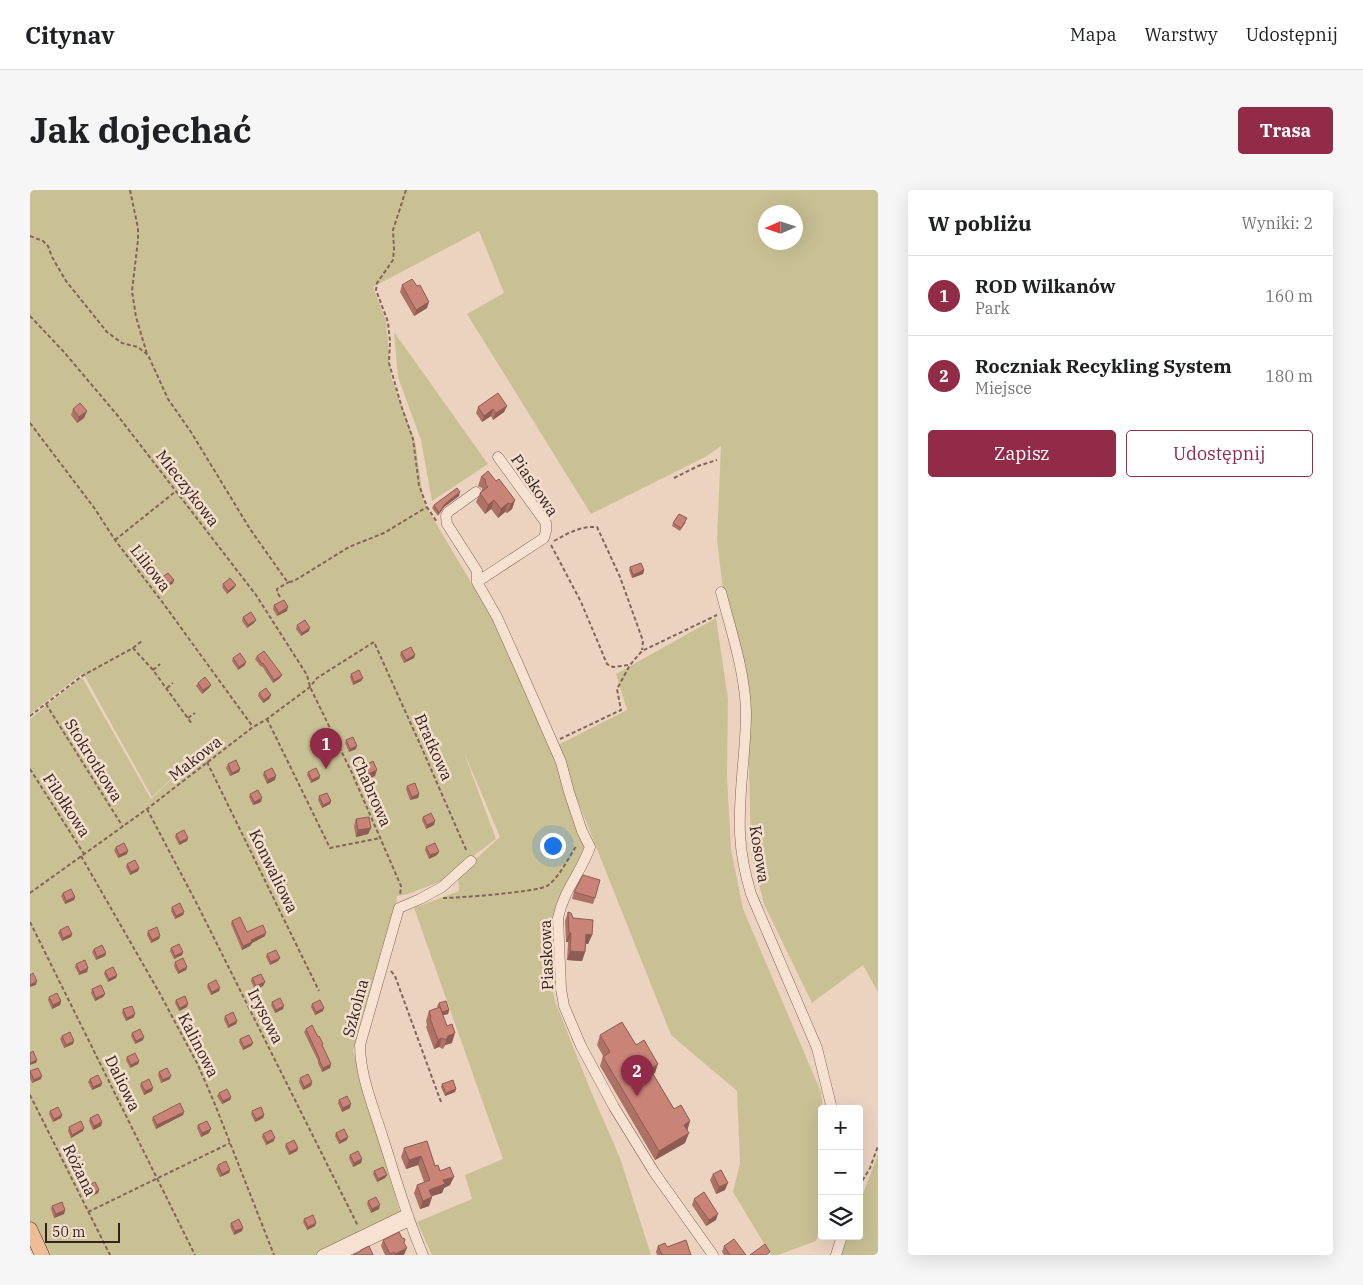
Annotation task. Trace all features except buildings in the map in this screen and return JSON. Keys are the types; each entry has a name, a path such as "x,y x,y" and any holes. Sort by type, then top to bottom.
{"main road":[{"path":"30,1229 42,1255"}],"street":[{"name":"Piaskowa","path":"477,582 544,538 546,531 546,524 498,457"},
{"name":"Piaskowa","path":"476,492 448,512 446,516 447,524 476,571 477,582 497,618 544,722 560,762 568,792 590,847 567,890 558,918 561,989 564,1006 588,1060 614,1107 664,1187 713,1255"},
{"name":"Kosowa","path":"721,592 744,687 746,710 740,818 745,874 751,894 817,1048 831,1105"},
{"path":"399,908 420,900 442,887 471,861"},
{"name":"Szkolna","path":"399,908 360,1045 360,1055 371,1099 408,1217 423,1255"},
{"path":"322,1255 362,1235 408,1217"},
{"path":"339,1255 408,1217"},
{"path":"836,1255 841,1240"}],"path":[{"path":"130,190 136,218 138,240 132,291 136,317 148,355 168,399 250,529 289,582"},
{"path":"406,190 393,230 393,260 377,283 376,290 388,322 390,342 389,363 413,439 420,485 429,510"},
{"path":"30,236 43,241 48,246 66,281 108,332 122,343 138,347 148,355"},
{"name":"Mieczykowa","path":"30,316 64,352 118,416 256,596 307,675 310,687"},
{"name":"Liliowa","path":"30,423 253,727"},
{"path":"674,478 698,466 717,460"},
{"path":"115,540 176,491"},
{"path":"280,597 277,589 294,581 349,547 384,533 427,506"},
{"path":"630,665 613,667 607,664 581,602 549,543 572,531 587,526 597,527 620,577 643,641 642,651"},
{"path":"552,744 621,710 616,689 630,665 642,651 726,611"},
{"path":"30,716 82,676 133,648 143,640"},
{"name":"Makowa","path":"30,893 123,827 253,727 310,687 317,678 374,642"},
{"name":"Bratkowa","path":"374,642 471,861"},
{"path":"133,648 166,688 192,724"},
{"path":"152,670 160,664"},
{"path":"166,688 173,683"},
{"name":"Chabrowa","path":"310,687 352,773 401,886 399,908"},
{"name":"Stokrotkowa","path":"46,704 123,827"},
{"path":"188,718 195,713"},
{"path":"267,719 330,848 380,838"},
{"name":"Konwaliowa","path":"207,762 319,991"},
{"name":"Filołkowa","path":"30,770 83,855"},
{"name":"Irysowa","path":"147,809 198,906 362,1235"},
{"path":"442,898 531,890 546,886 562,869 584,835"},
{"name":"Kalinowa","path":"83,855 198,1065 274,1255"},
{"name":"Daliowa","path":"30,922 196,1255"},
{"path":"381,970 390,971 395,976 441,1102"},
{"name":"Różana","path":"30,1095 110,1255"},
{"path":"88,1212 230,1142"},
{"path":"863,1179 870,1168 878,1146"}],"shaded area":[{"path":"30,190 878,190 878,992 863,965 812,1003 764,904 751,852 747,679 723,591 717,539 721,446 707,456 591,514 467,314 504,293 479,231 373,287 386,321 391,377 415,441 424,503 495,623 543,727 586,850 563,888 556,905 553,919 551,980 555,1001 620,1158 651,1255 432,1255 417,1222 472,1199 465,1175 503,1159 414,908 459,891 458,875 500,837 463,750 496,839 439,882 408,894 397,896 353,1051 400,1212 327,1255 47,1255 30,1224 30,719 82,677 151,799 213,739 152,797 83,673 30,714"},
{"path":"394,332 488,464 432,501 421,440 398,377"},
{"path":"716,618 728,699 727,777 731,849 743,909 821,1092 823,1105 818,1105 818,1236 816,1241 778,1255 771,1255 733,1192 740,1163 737,1091 671,1035 556,746 627,710 616,674"},
{"path":"878,1154 878,1255 841,1255 847,1240 863,1240 863,1194"}],"place":[{"name":"ROD Wilkanów","path":"326,769"},
{"name":"Roczniak Recykling System","path":"637,1096"}]}
